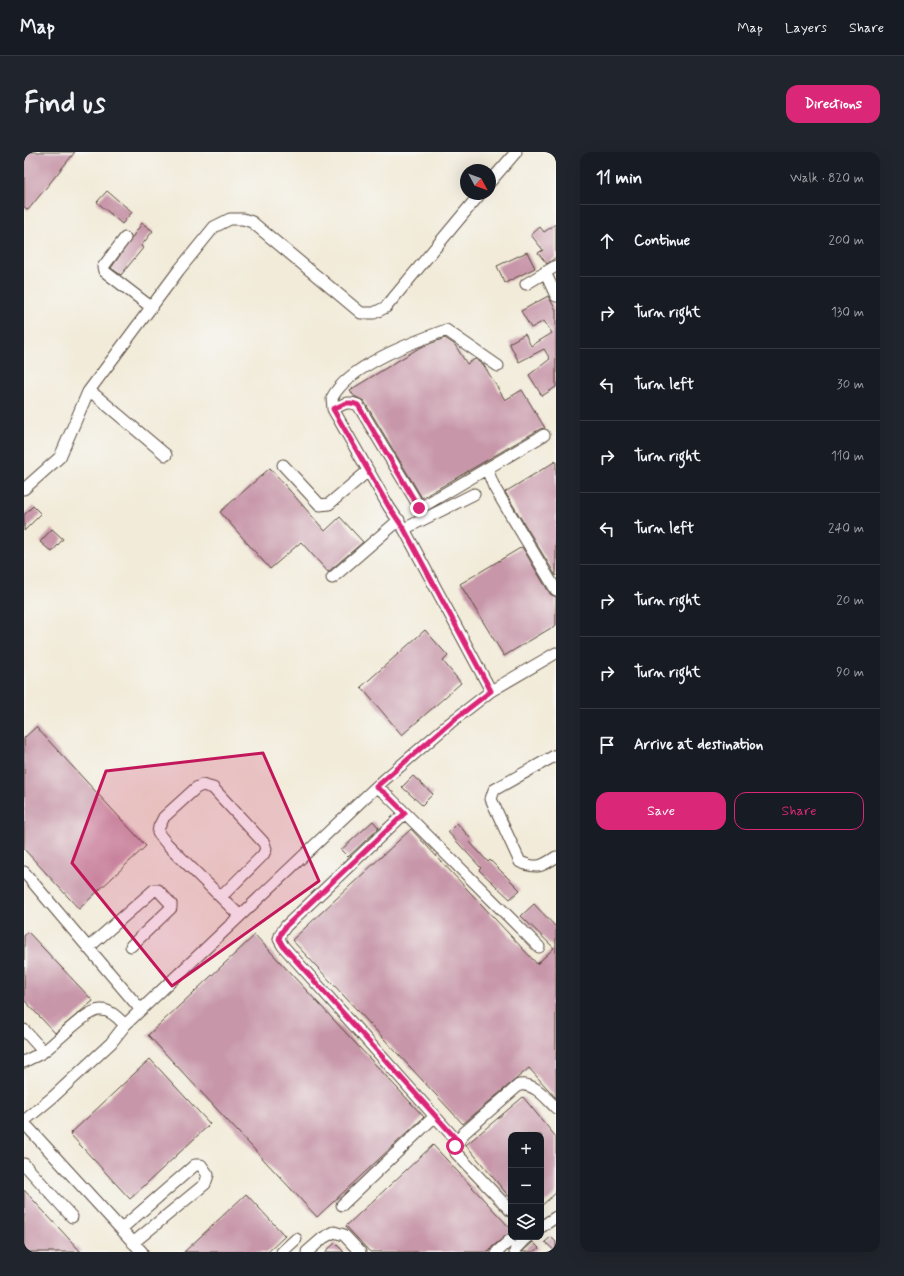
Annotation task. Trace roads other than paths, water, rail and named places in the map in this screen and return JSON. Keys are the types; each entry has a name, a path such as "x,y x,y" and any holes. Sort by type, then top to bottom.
{"street":[{"path":"496,175 516,152"},
{"path":"25,486 60,457 88,392 151,307 214,227 230,219 243,219 252,222 361,312 374,313 386,307 475,200"},
{"path":"125,238 103,267 104,271 151,307"},
{"path":"526,284 556,266"},
{"path":"545,272 556,296"},
{"path":"491,691 401,524 389,507 333,409 332,398 350,377 409,344 446,330 498,366"},
{"path":"88,392 95,396 166,455"},
{"path":"333,409 352,402 358,405 419,508 544,435"},
{"path":"282,465 320,505 324,506 329,504 368,471"},
{"path":"487,469 494,487 556,590"},
{"path":"332,578 401,524 474,494"},
{"path":"142,1252 24,1122 111,1043 125,1025 376,787 450,723 491,691 556,653"},
{"path":"556,755 494,790 491,799 520,862 533,868 544,865 556,858"},
{"path":"221,897 263,855 266,849 264,843 212,788 202,785 196,788 164,817 158,833 221,897 240,916"},
{"path":"376,787 385,793 539,947"},
{"path":"405,813 286,926 279,939 283,946 458,1141"},
{"path":"24,872 141,1010"},
{"path":"89,947 154,890 158,890 171,904 171,908 131,946"},
{"path":"24,1062 44,1052 87,1016 97,1010 113,1013 125,1025"},
{"path":"24,1030 44,1052"},
{"path":"508,1208 456,1153 455,1146 458,1141 519,1086 526,1084 533,1086 556,1108"},
{"path":"342,1205 435,1116"},
{"path":"24,1164 72,1217"},
{"path":"121,1229 195,1165 201,1165 208,1175 205,1184 133,1243"},
{"path":"544,1226 556,1216"},
{"path":"307,1252 323,1238 334,1232 344,1235 360,1252"},
{"path":"282,1252 296,1239"},
{"path":"515,1252 516,1248 525,1240"},
{"path":"497,1252 509,1241"}]}
